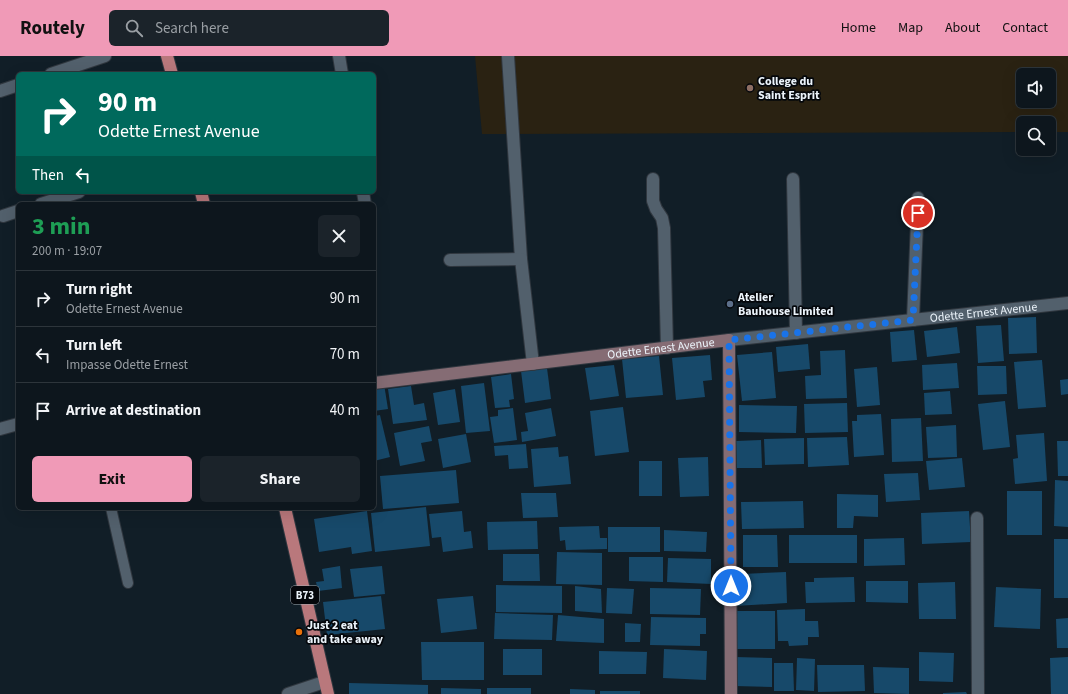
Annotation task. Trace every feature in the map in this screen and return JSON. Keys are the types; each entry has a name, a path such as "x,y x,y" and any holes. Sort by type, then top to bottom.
{"main road":[{"path":"167,56 171,72"},
{"name":"B73","path":"286,510 326,688"}],"street":[{"path":"56,72 105,56"},
{"path":"339,56 342,72"},
{"path":"508,56 522,260 533,364"},
{"path":"0,91 16,86"},
{"path":"653,179 653,201 662,218 664,228 667,348"},
{"path":"793,179 796,333"},
{"path":"47,202 73,194"},
{"path":"913,320 918,198"},
{"path":"3,216 16,212"},
{"path":"450,260 522,260"},
{"name":"Odette Ernest Avenue","path":"376,383 729,340 1068,303"},
{"path":"729,340 731,694"},
{"path":"0,429 16,425"},
{"path":"977,518 978,694"},
{"path":"288,694 326,688"}],"lane":[{"path":"111,510 128,583"}],"shaded area":[{"name":"College du Saint Esprit","path":"475,56 1068,56 1068,132 1056,132 1056,116 1016,116 1016,132 482,134"}],"building":[{"path":"1036,317 1037,353 1009,354 1008,318"},
{"path":"1001,325 1004,361 978,363 976,326"},
{"path":"957,327 960,353 927,357 924,331"},
{"path":"914,330 917,360 892,362 890,332"},
{"path":"808,344 810,369 778,372 776,347"},
{"path":"845,350 847,398 806,399 805,376 821,375 820,351"},
{"path":"772,352 776,398 742,401 737,355"},
{"path":"710,355 712,380 703,381 705,397 676,400 672,358"},
{"path":"659,356 663,395 626,398 622,359"},
{"path":"1042,360 1046,407 1018,409 1014,362"},
{"path":"957,363 959,388 923,390 922,365"},
{"path":"614,365 619,396 590,400 585,368"},
{"path":"977,366 1006,366 1007,394 978,395"},
{"path":"877,367 880,405 857,407 854,369"},
{"path":"547,368 551,399 525,403 521,371"},
{"path":"511,374 514,399 509,400 510,407 495,408 491,377"},
{"path":"1068,379 1068,394 1061,395 1060,380"},
{"path":"484,383 490,431 466,433 461,386"},
{"path":"384,384 388,409 376,411 376,385"},
{"path":"411,386 414,405 424,403 427,420 393,424 388,389"},
{"path":"455,389 460,422 438,425 433,393"},
{"path":"950,391 952,414 925,415 924,393"},
{"path":"1005,401 1010,447 983,450 978,404"},
{"path":"847,403 848,432 805,433 804,404"},
{"path":"739,405 797,406 796,433 739,432"},
{"path":"623,407 629,452 595,456 590,411"},
{"path":"513,408 517,440 494,443 490,417 498,416 498,410"},
{"path":"551,408 556,436 522,442 521,432 528,431 525,413"},
{"path":"881,414 884,455 854,457 852,421 857,421 857,415"},
{"path":"380,415 390,457 376,460 376,416"},
{"path":"921,418 923,461 892,462 891,419"},
{"path":"956,425 957,457 928,458 926,427"},
{"path":"429,426 432,441 421,443 425,461 400,466 394,433"},
{"path":"1044,433 1047,481 1015,484 1013,459 1018,458 1016,435"},
{"path":"466,434 471,462 443,468 438,439"},
{"path":"847,437 849,465 808,467 807,438"},
{"path":"804,438 804,464 765,465 764,439"},
{"path":"761,440 762,468 737,468 736,441"},
{"path":"1057,441 1068,441 1068,476 1058,476"},
{"path":"526,444 528,468 509,469 508,455 495,456 494,446"},
{"path":"558,447 559,457 568,456 571,484 534,487 531,449"},
{"path":"708,457 709,496 680,497 678,458"},
{"path":"962,458 965,487 929,490 926,461"},
{"path":"639,461 662,461 662,496 639,496"},
{"path":"456,470 459,503 383,509 380,476"},
{"path":"918,473 920,500 886,502 884,474"},
{"path":"1055,480 1068,481 1068,527 1054,526"},
{"path":"1007,491 1042,491 1042,535 1007,535"},
{"path":"521,493 556,493 558,517 523,518"},
{"path":"837,494 878,495 878,517 854,516 853,528 837,528"},
{"path":"803,501 804,528 742,529 741,502"},
{"path":"426,507 430,546 375,552 371,513"},
{"path":"367,511 372,551 352,554 351,547 319,552 314,519"},
{"path":"462,511 464,532 471,531 473,548 443,552 441,537 432,538 429,514"},
{"path":"969,511 971,542 922,544 921,513"},
{"path":"537,521 538,549 488,550 487,522"},
{"path":"599,526 600,538 607,538 607,549 566,550 565,540 560,541 559,527"},
{"path":"608,527 660,527 660,552 608,552"},
{"path":"664,530 707,532 706,552 664,551"},
{"path":"743,535 777,535 778,567 743,567"},
{"path":"789,535 857,535 857,563 789,563"},
{"path":"904,538 905,565 864,566 864,539"},
{"path":"1054,539 1068,539 1068,598 1054,598"},
{"path":"557,552 602,553 602,585 556,584"},
{"path":"503,554 539,554 540,581 503,581"},
{"path":"629,557 663,557 663,582 629,581"},
{"path":"668,558 711,559 711,584 667,582"},
{"path":"340,566 342,588 318,591 316,582 324,581 322,569"},
{"path":"382,566 385,594 354,597 350,569"},
{"path":"786,572 787,603 735,606 734,591 742,591 741,574"},
{"path":"854,577 855,602 806,603 805,582 814,582 814,578"},
{"path":"866,581 908,581 908,603 866,602"},
{"path":"955,582 956,619 919,619 918,583"},
{"path":"496,585 562,586 562,613 496,612"},
{"path":"575,586 601,589 602,613 575,611"},
{"path":"996,587 1041,589 1040,629 994,627"},
{"path":"607,588 634,589 632,614 606,613"},
{"path":"650,588 701,589 700,615 650,614"},
{"path":"381,596 385,629 327,635 323,602"},
{"path":"473,596 477,629 441,633 437,599"},
{"path":"805,609 805,621 818,621 819,637 808,637 808,645 789,646 788,641 778,641 777,610"},
{"path":"735,611 775,611 775,649 736,649"},
{"path":"495,613 553,615 552,640 494,639"},
{"path":"558,615 604,619 604,643 556,641"},
{"path":"651,617 706,618 706,634 700,634 700,646 650,645"},
{"path":"1068,618 1068,648 1057,648 1056,619"},
{"path":"625,623 641,624 640,642 625,642"},
{"path":"421,642 484,642 484,680 422,680"},
{"path":"503,649 542,649 542,675 503,675"},
{"path":"664,649 707,651 706,680 663,678"},
{"path":"599,651 647,652 646,674 599,674"},
{"path":"919,652 954,653 953,682 919,681"},
{"path":"735,657 772,658 772,687 734,686"},
{"path":"1068,657 1068,694 1051,694 1050,658"},
{"path":"797,658 815,659 814,691 796,690"},
{"path":"774,663 793,663 794,691 774,691"},
{"path":"817,665 864,665 865,691 818,692"},
{"path":"873,667 909,668 909,694 874,693"},
{"path":"349,683 428,685 428,694 349,694"},
{"path":"441,688 481,689 481,694 441,694"},
{"path":"487,688 531,688 531,694 487,694"},
{"path":"570,689 595,690 595,694 570,694"},
{"path":"600,691 640,691 640,694 600,694"},
{"path":"966,692 967,694 943,694 943,693"}],"place":[{"name":"College du Saint Esprit","path":"750,88"},
{"name":"Atelier Bauhouse Limited","path":"730,304"},
{"name":"Just 2 eat and take away","path":"299,632"}],"route":[{"path":"731,586 729,340 913,320 918,213"}]}
